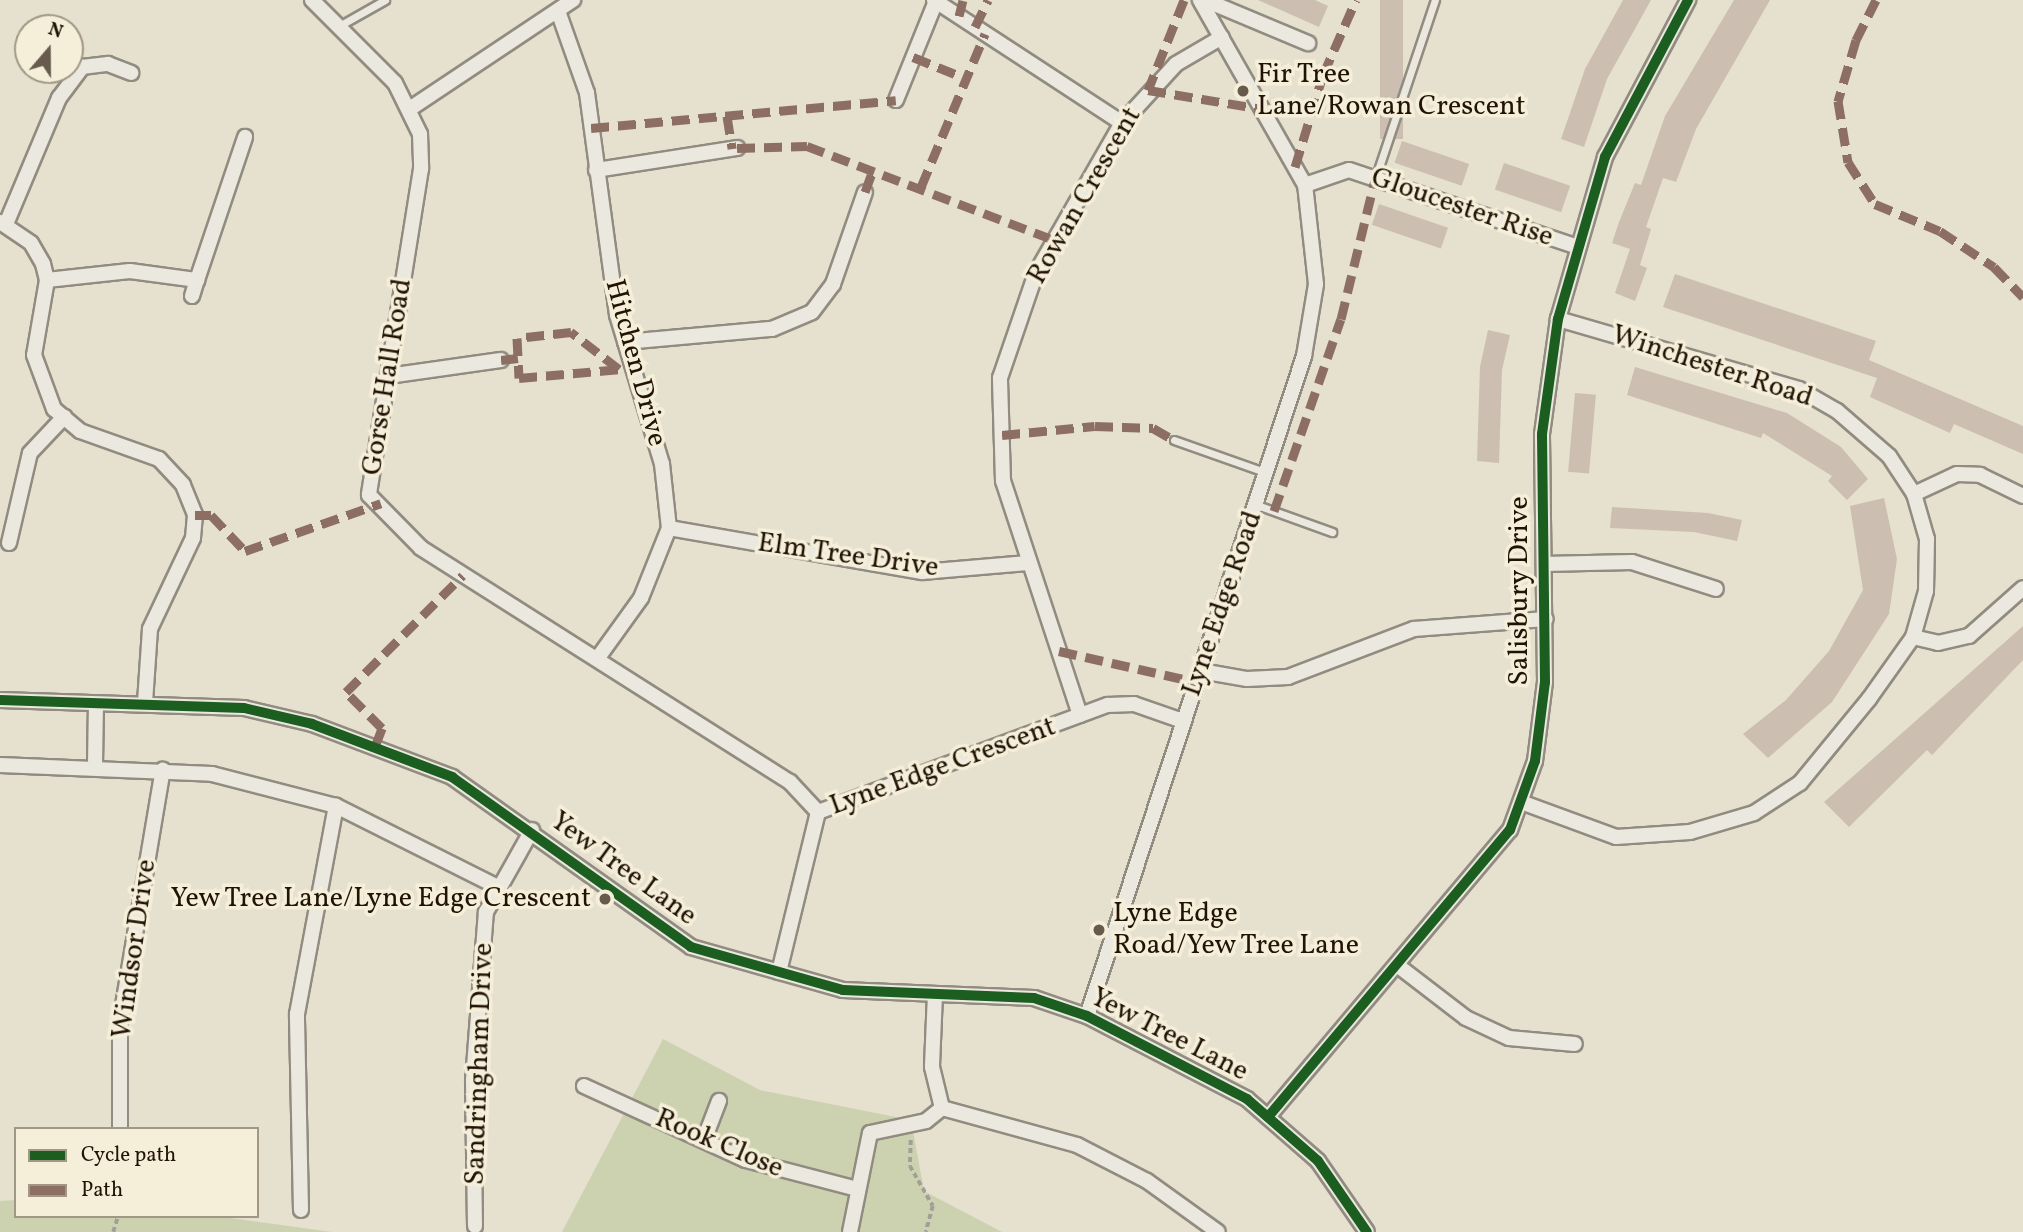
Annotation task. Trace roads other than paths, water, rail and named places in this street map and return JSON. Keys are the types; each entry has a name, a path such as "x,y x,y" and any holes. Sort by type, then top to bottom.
{"street":[{"name":"Gorse Hall Road","path":"312,0 411,108 420,134 421,169 369,495 421,548 790,782 818,812"},
{"path":"411,108 573,0"},
{"path":"1203,0 1305,185"},
{"path":"1203,0 1308,43"},
{"name":"Salisbury Drive","path":"1268,1117 1510,830 1521,802 1535,761 1546,619 1544,383 1578,247 1630,99 1688,0"},
{"path":"896,100 935,1 1122,123"},
{"name":"Hitchen Drive","path":"558,11 587,93 596,170 625,342 662,464 669,528 641,598 597,659"},
{"name":"Rowan Crescent","path":"1080,715 1003,481 1000,378 1036,273 1122,123 1176,64 1222,37"},
{"path":"131,73 108,64 82,67 59,98 3,223 31,243 47,280 34,355 54,409 80,431 159,460 183,485 195,515 193,538 150,629 145,702"},
{"path":"192,296 245,137"},
{"path":"596,170 737,148"},
{"name":"Gloucester Rise","path":"1305,185 1349,170 1578,247"},
{"name":"Lyne Edge Road","path":"1087,1016 1304,356 1315,284 1305,185"},
{"path":"625,342 772,329 812,312 833,284 865,192"},
{"path":"47,280 130,271 197,280"},
{"name":"Winchester Road","path":"1521,802 1616,836 1690,832 1754,813 1800,783 1913,637 1927,578 1927,539 1914,494 1889,456 1838,411 1798,389 1558,319"},
{"path":"388,376 501,360"},
{"path":"9,543 30,453 64,417"},
{"path":"1914,494 1957,474 1980,475 2023,496"},
{"name":"Elm Tree Drive","path":"669,528 922,572 1028,563"},
{"path":"1544,564 1632,562 1716,589"},
{"path":"1913,637 1938,643 1969,636 2023,588"},
{"path":"1201,671 1247,679 1288,677 1414,629 1546,619"},
{"name":"Yew Tree Lane","path":"0,700 96,704 145,702 243,708 376,744 452,777 532,830 691,947 843,990 1034,998 1087,1016 1247,1099 1318,1161 1367,1232"},
{"name":"Lyne Edge Crescent","path":"779,972 818,812 1080,715 1123,703 1183,721"},
{"path":"95,765 96,704"},
{"path":"0,765 95,765 212,774 336,806 496,886"},
{"name":"Windsor Drive","path":"120,1127 120,1023 163,770"},
{"path":"301,1210 297,1014 336,806"},
{"name":"Sandringham Drive","path":"475,1226 473,1080 486,912 496,886 532,830"},
{"path":"1396,965 1466,1018 1509,1038 1575,1044"},
{"path":"935,994 932,1067 942,1108"},
{"name":"Rook Close","path":"584,1086 778,1171 857,1189"},
{"path":"704,1140 719,1101"},
{"path":"850,1232 870,1133 915,1124 942,1108 1077,1145 1147,1181 1218,1232"}],"lane":[{"path":"338,27 384,0"},
{"path":"1375,178 1435,0"},
{"path":"1174,440 1267,473"},
{"path":"1257,505 1332,532"}],"place":[{"name":"Fir Tree Lane/Rowan Crescent","path":"1243,91"},
{"name":"Yew Tree Lane/Lyne Edge Crescent","path":"605,899"},
{"name":"Lyne Edge Road/Yew Tree Lane","path":"1099,930"}]}
